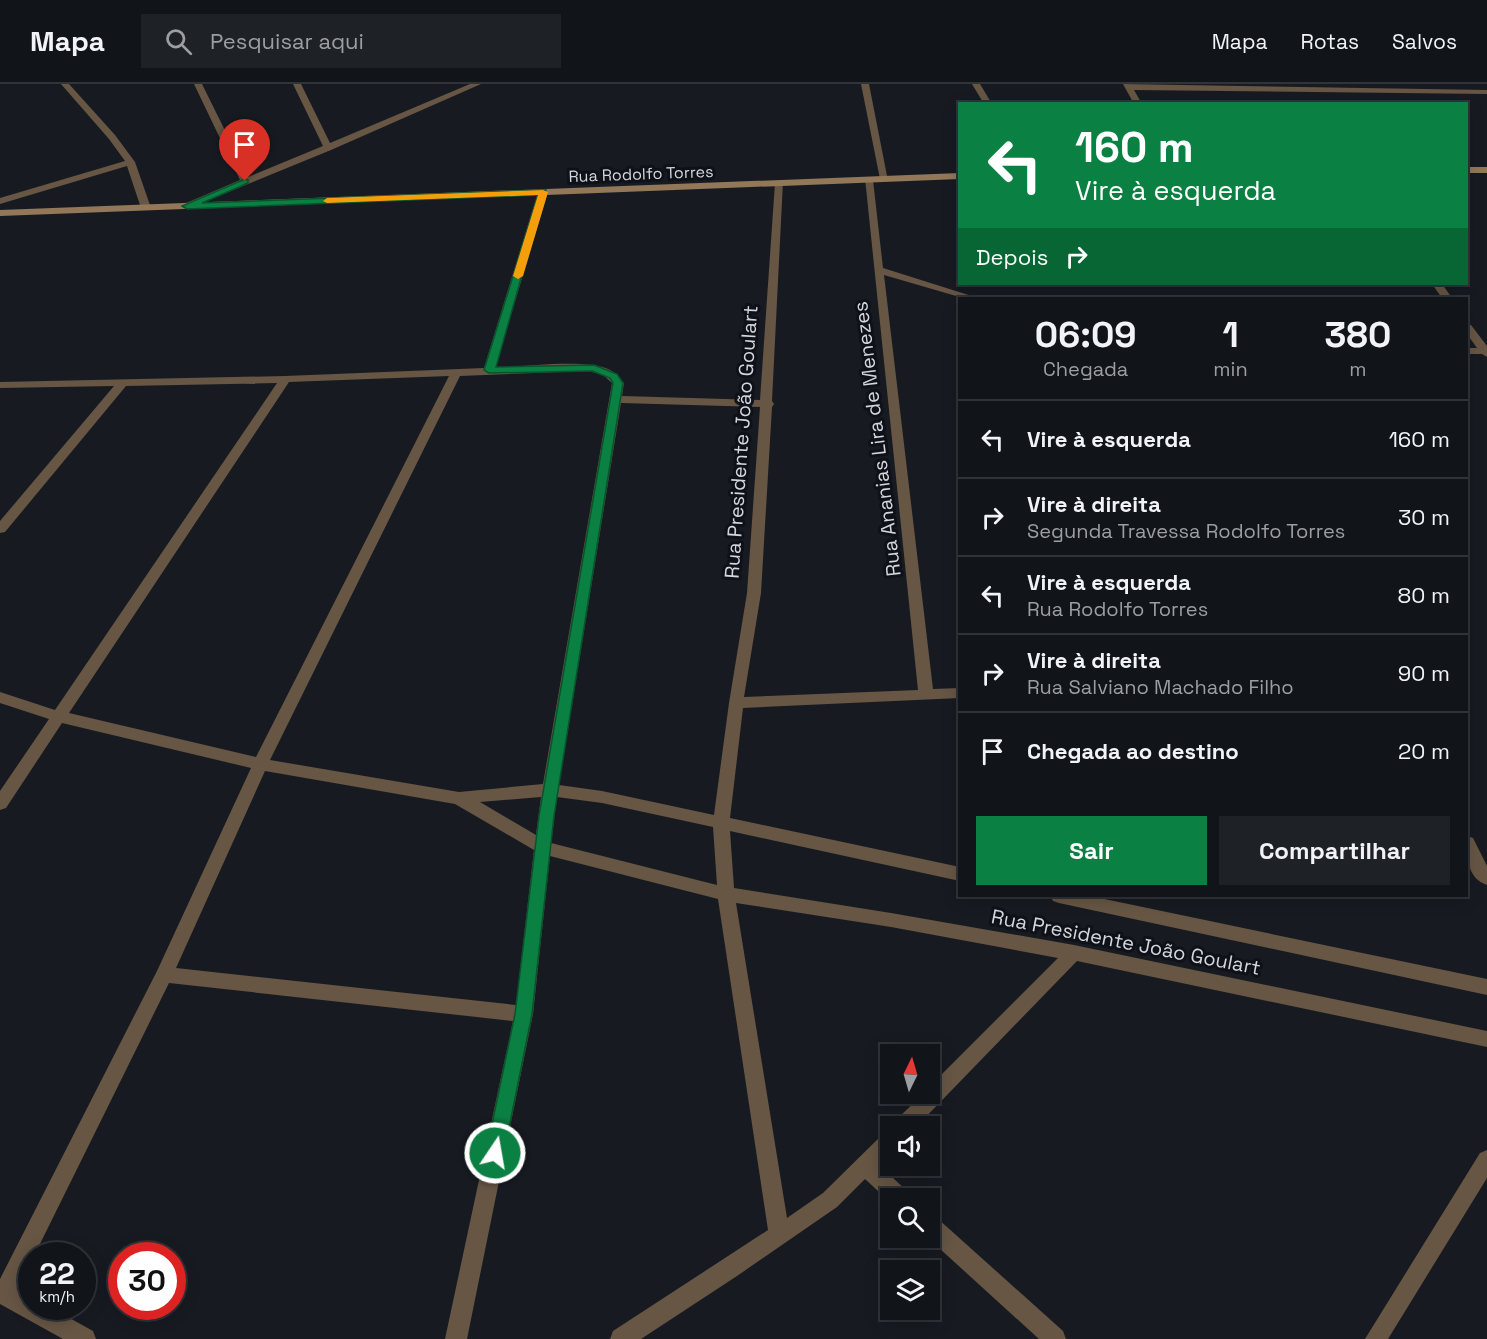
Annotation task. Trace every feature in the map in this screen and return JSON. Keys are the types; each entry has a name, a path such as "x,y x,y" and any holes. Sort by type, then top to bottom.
{"main road":[{"path":"1468,170 1487,170"},
{"name":"Rua Rodolfo Torres","path":"0,213 958,176"}],"street":[{"path":"65,84 112,137 130,162 146,208"},
{"path":"198,84 245,181"},
{"path":"297,84 328,148"},
{"path":"187,206 476,84"},
{"path":"865,84 885,179"},
{"path":"976,84 987,102"},
{"path":"1137,102 1129,86 1486,88"},
{"path":"0,201 130,162"},
{"name":"Rua Ananias Lira de Menezes","path":"868,180 926,695"},
{"name":"Rua Presidente João Goulart","path":"779,1235 726,894 721,823 736,703 754,593 768,404 780,183"},
{"path":"489,370 543,192"},
{"path":"878,270 970,297"},
{"path":"1468,328 1486,353"},
{"path":"1468,351 1486,353"},
{"path":"0,385 285,379 594,368 614,376 618,383 550,790 524,1014 456,1339"},
{"path":"85,1339 2,1293 164,975 260,764 456,373"},
{"path":"0,804 285,379"},
{"path":"0,529 123,382"},
{"path":"615,399 768,404"},
{"path":"736,703 958,693"},
{"path":"0,697 60,717 260,764 459,798 550,790 602,797 958,874"},
{"name":"Rua Presidente João Goulart","path":"459,798 544,848 726,894 891,920 1074,953 1487,1039"},
{"path":"1468,845 1476,865 1487,878"},
{"name":"Rua Presidente João Goulart","path":"1064,897 1487,987"},
{"path":"914,1116 1074,953"},
{"path":"164,975 524,1014"},
{"path":"621,1339 830,1200 880,1151"},
{"path":"1376,1339 1487,1160"},
{"path":"865,1166 889,1188"},
{"path":"940,1234 1055,1339"}],"slow traffic":[{"path":"327,201 543,192 518,276"}],"route":[{"path":"245,181 187,206 543,192 489,370 594,368 614,376 618,383 546,816 524,1014 495,1153"}]}
